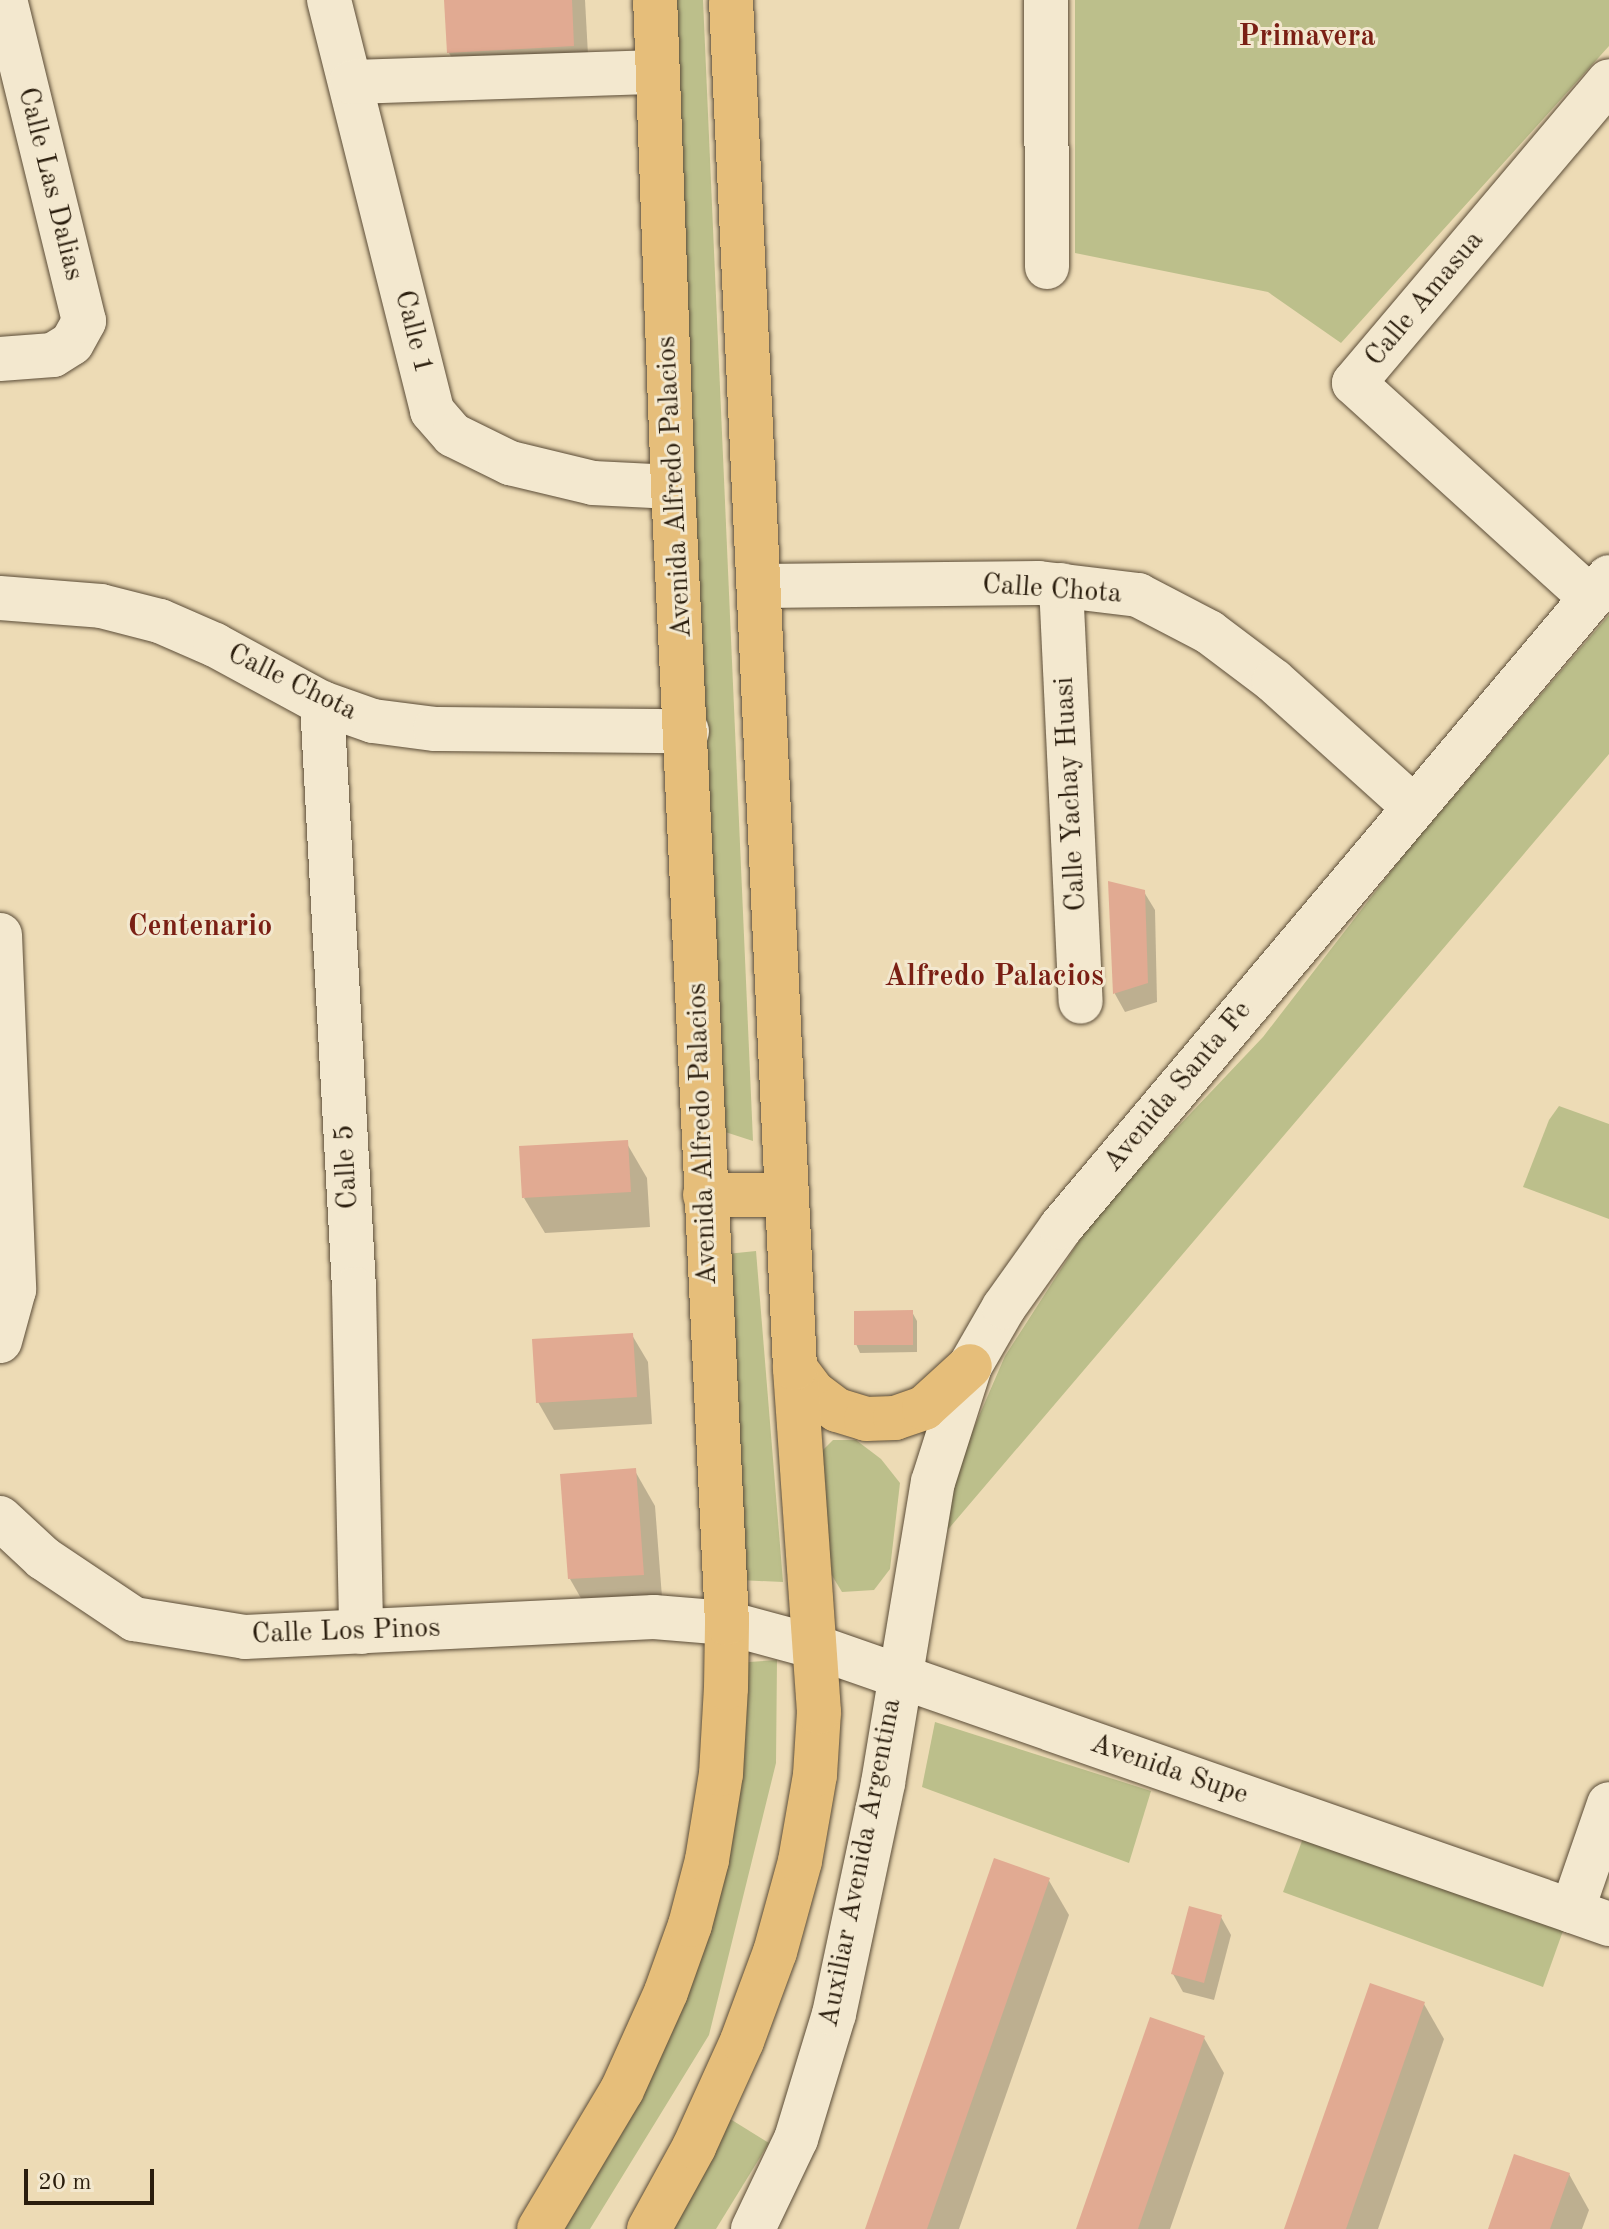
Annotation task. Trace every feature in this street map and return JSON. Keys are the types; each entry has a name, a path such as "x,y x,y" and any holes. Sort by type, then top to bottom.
{"main road":[{"name":"Avenida Alfredo Palacios","path":"539,2229 622,2090 666,1992 690,1925 707,1860 721,1774 727,1623 673,487 655,0"},
{"path":"649,2229 712,2108 742,2041 775,1952 800,1861 815,1775 819,1712 786,1195 761,586 731,0"},
{"path":"705,1195 786,1195"},
{"path":"795,1368 813,1392 837,1410 866,1419 895,1418 924,1408 970,1366"}],"street":[{"name":"Calle Las Dalias","path":"0,359 53,355 72,343 84,321 5,0"},
{"name":"Calle 1","path":"329,0 432,411 453,435 510,463 593,483 673,487"},
{"path":"1046,0 1047,267"},
{"path":"352,82 658,72"},
{"name":"Calle Amasua","path":"1600,588 1354,383 1609,81"},
{"name":"Calle Chota","path":"761,586 1061,585 1138,595 1209,632 1274,681 1413,806"},
{"name":"Calle Yachay Huasi","path":"1061,585 1081,1002"},
{"name":"Avenida Santa Fe","path":"898,1676 933,1482 970,1366 1004,1307 1061,1227 1600,588"},
{"name":"Calle Chota","path":"0,598 101,606 160,621 215,645 322,703 373,721 435,729 687,731"},
{"name":"Calle 5","path":"322,703 354,1289 361,1632"},
{"path":"0,935 14,1290 0,1341"},
{"name":"Calle Los Pinos","path":"0,1518 43,1558 134,1619 245,1637 654,1617 727,1623"},
{"name":"Avenida Supe","path":"727,1623 816,1647 1591,1917"},
{"name":"Auxiliar Avenida Argentina","path":"753,2229 796,2139 834,2014 872,1838 898,1676"},
{"path":"1591,1917 1609,1804"}],"green space":[{"path":"669,0 703,0 753,1141 716,1129"},
{"path":"1075,0 1609,0 1609,46 1341,343 1268,292 1075,253"},
{"path":"1609,615 1609,754 945,1533 957,1467 1005,1356 1099,1210 1263,1037 1406,852"},
{"path":"1559,1106 1609,1124 1609,1219 1523,1187 1549,1120"},
{"path":"756,1251 783,1582 739,1580 717,1255"},
{"path":"833,1440 856,1440 881,1459 900,1483 890,1569 874,1590 842,1592 828,1569 815,1458"},
{"path":"777,1660 776,1763 709,2035 590,2229 549,2229 665,2029 734,1663"},
{"path":"935,1722 1151,1791 1129,1863 922,1787"},
{"path":"1305,1833 1564,1928 1543,1987 1283,1892"},
{"path":"727,2117 769,2143 716,2229 658,2229"}],"building":[{"path":"444,0 572,0 574,46 447,53"},
{"path":"1108,881 1145,890 1148,983 1113,994"},
{"path":"628,1140 631,1192 522,1198 519,1146"},
{"path":"913,1310 913,1345 854,1345 854,1311"},
{"path":"633,1333 637,1397 536,1403 532,1339"},
{"path":"636,1468 644,1575 568,1579 560,1474"},
{"path":"994,1858 1050,1878 927,2229 865,2229"},
{"path":"1189,1906 1222,1915 1204,1983 1171,1974"},
{"path":"1370,1983 1425,2002 1346,2229 1284,2229"},
{"path":"1150,2017 1205,2036 1138,2229 1076,2229"},
{"path":"1514,2154 1570,2173 1550,2229 1488,2229"}],"district":[{"name":"Primavera","path":"1307,37"},
{"name":"Centenario","path":"200,927"},
{"name":"Alfredo Palacios","path":"994,977"}]}
